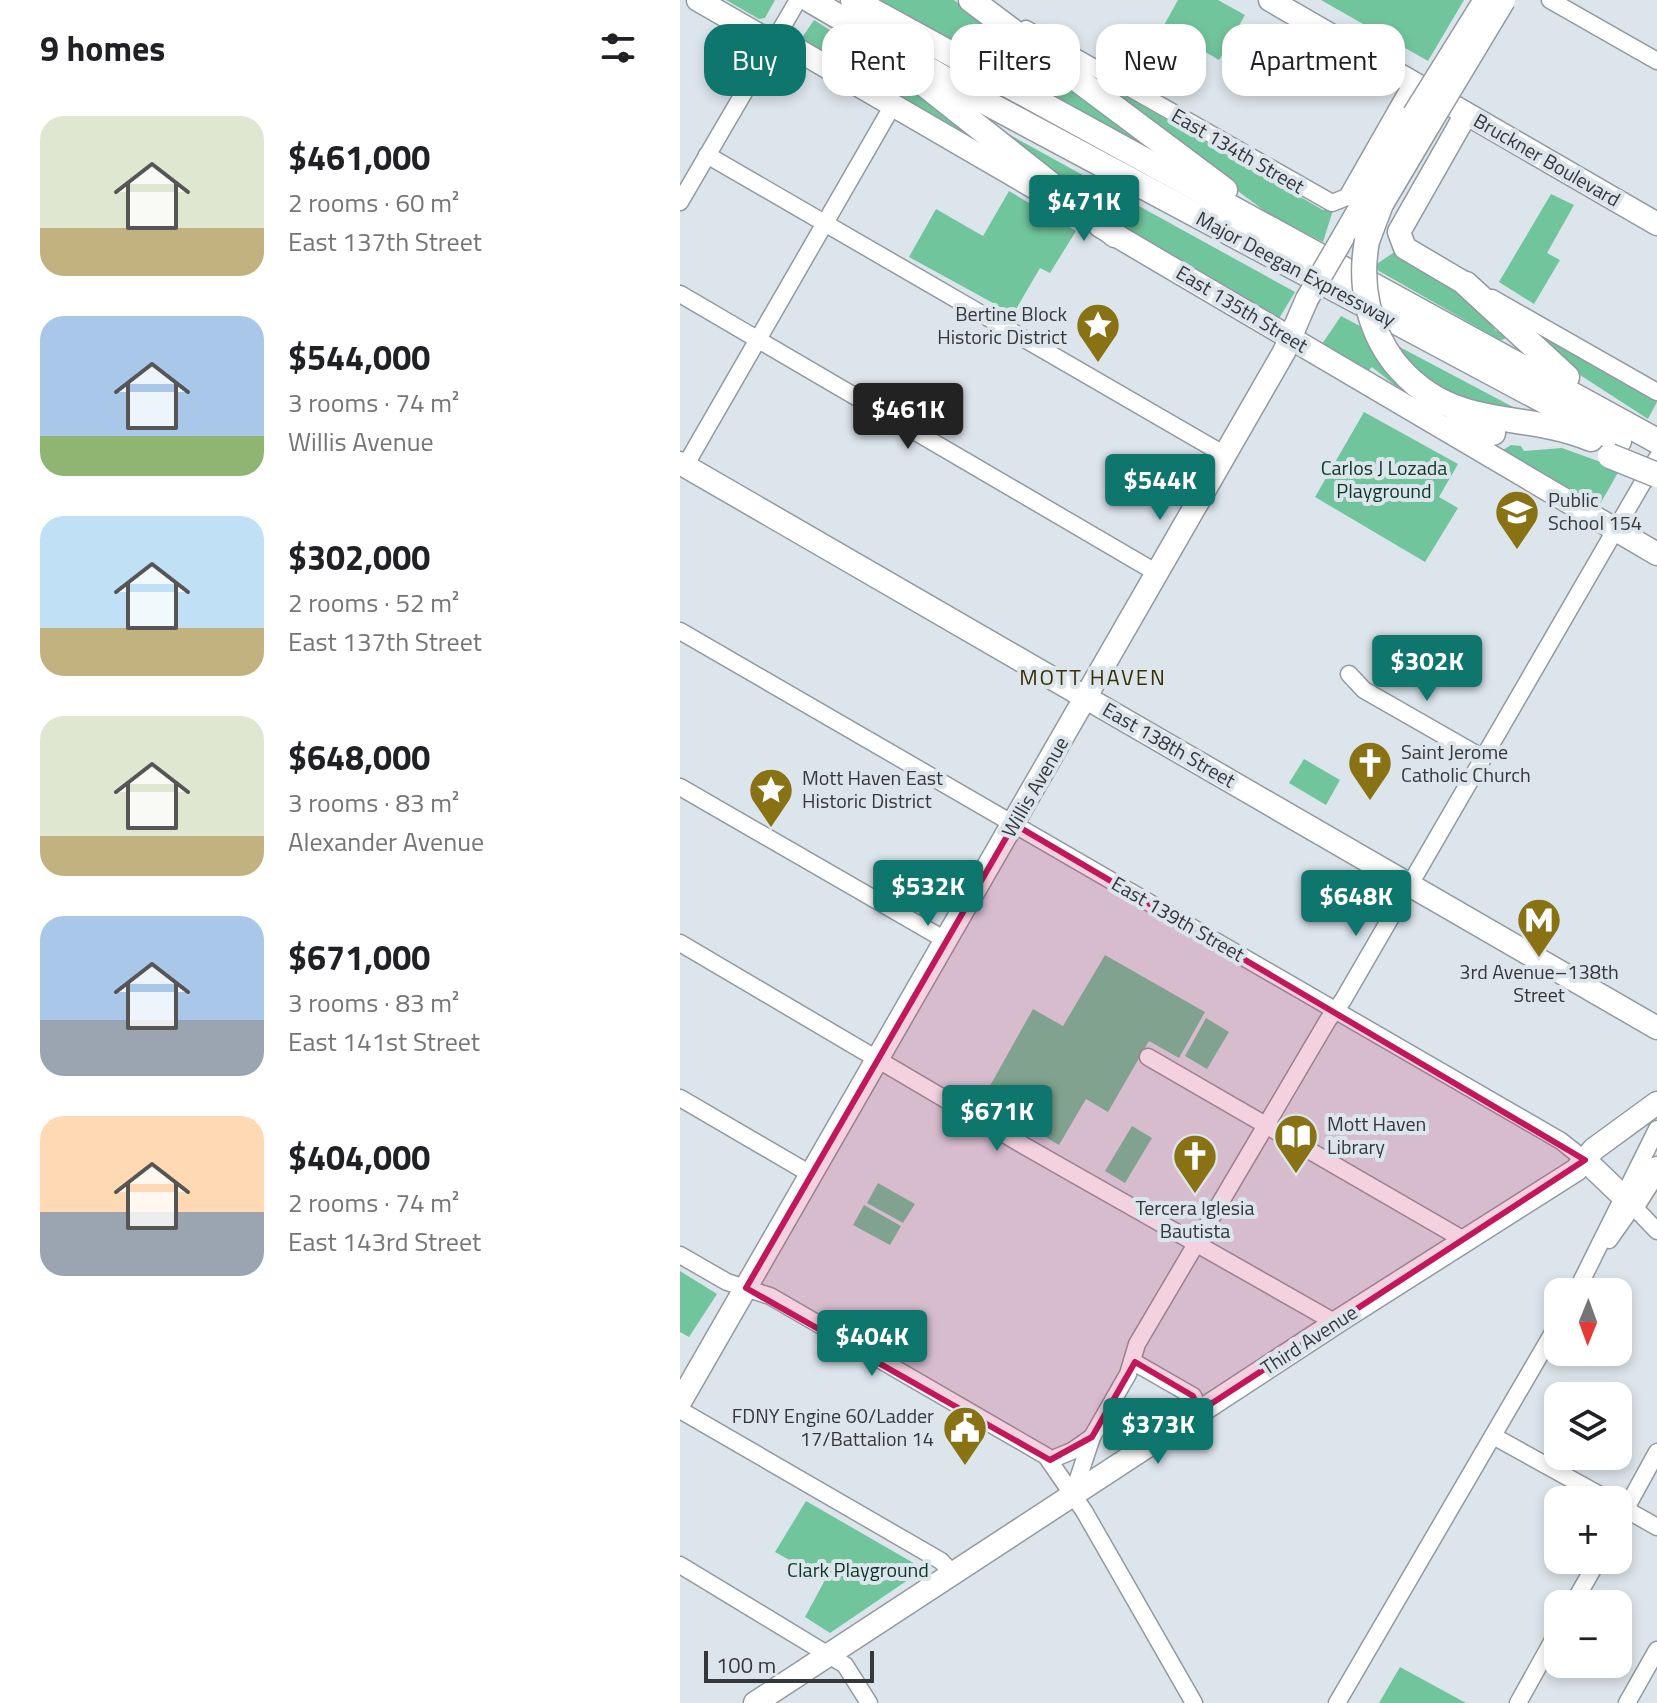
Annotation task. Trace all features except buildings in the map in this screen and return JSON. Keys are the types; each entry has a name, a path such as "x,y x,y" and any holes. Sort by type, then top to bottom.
{"highway":[{"name":"Major Deegan Expressway","path":"810,0 845,8 1298,244 1657,441"},
{"path":"973,0 1298,244"},
{"path":"1503,0 1422,118 1381,204 1367,241 1366,302 1379,338 1394,362 1420,389 1457,410 1497,420 1563,429 1614,449 1657,475"},
{"name":"Major Deegan Expressway","path":"845,8 983,101 1614,449 1657,464"},
{"path":"845,8 1115,235"},
{"path":"1466,284 1531,347 1604,410"},
{"path":"1448,428 1614,449"}],"main road":[{"name":"East 135th Street","path":"698,0 743,24"},
{"name":"Bruckner Boulevard","path":"1270,0 1657,224"},
{"name":"Willis Avenue","path":"680,1402 1225,455 1290,337 1307,299 1422,118 1485,0"},
{"name":"East 135th Street","path":"806,58 893,105 1448,428 1657,554"},
{"path":"1466,114 1401,226 1400,240 1405,248 1466,284"},
{"name":"East 138th Street","path":"682,464 1657,1028"},
{"name":"Third Avenue","path":"755,1703 1200,1411 1576,1170 1657,1103"},
{"name":"East 139th Street","path":"1585,1160 1627,1200"},
{"path":"1627,1200 1657,1168"}],"street":[{"path":"785,24 798,0"},
{"name":"East 134th Street","path":"973,0 1322,199 1335,203 1347,197 1412,83"},
{"path":"1437,97 1495,0"},
{"path":"1550,0 1657,61"},
{"path":"680,202 742,96"},
{"path":"682,464 893,105"},
{"path":"707,155 1225,455"},
{"path":"1466,284 1657,392"},
{"path":"680,294 1157,573"},
{"path":"1073,1496 1092,1437 1132,1361 1137,1344 1410,886 1657,458"},
{"name":"East 139th Street","path":"680,631 1561,1141 1585,1160"},
{"path":"1349,674 1364,690 1483,758"},
{"path":"680,787 947,941"},
{"path":"680,943 1336,1323"},
{"path":"1148,1057 1464,1240"},
{"path":"680,1098 812,1175"},
{"path":"1584,1278 1627,1200 1657,1129"},
{"name":"East 139th Street","path":"1627,1200 1657,1231"},
{"path":"680,1255 727,1282 770,1296 1050,1460 1194,1703"},
{"path":"1339,1702 1544,1349"},
{"path":"1132,1361 1193,1396 1200,1411"},
{"path":"680,1410 941,1561 953,1574"},
{"path":"1050,1460 1072,1451 1092,1437"},
{"path":"1495,1437 1584,1486"},
{"path":"1632,1494 1657,1452"},
{"path":"1632,1517 1657,1527"},
{"path":"680,1565 845,1665 869,1703"},
{"path":"1627,1703 1657,1650"},
{"path":"1518,1703 1544,1656"}],"highlighted area":[{"path":"1014,824 1585,1160 1200,1411 1193,1396 1135,1362 1092,1437 1050,1460 746,1288"}],"green space":[{"path":"726,0 775,0 765,18 759,19"},
{"path":"879,0 954,0 986,24 950,24 950,39 934,30 934,24 923,24"},
{"path":"1178,0 1218,0 1245,15 1240,24 1222,24 1222,55 1219,60 1206,52 1206,24 1165,24"},
{"path":"1321,0 1464,0 1428,61 1405,48 1405,24 1363,24"},
{"path":"814,20 822,25 822,55 806,46 806,32"},
{"path":"1080,70 1096,79 1096,85 1080,73"},
{"path":"1080,95 1155,152 1053,96"},
{"path":"892,96 925,96 1011,165"},
{"path":"1110,96 1126,96 1323,210 1333,210 1323,242 1270,215"},
{"path":"983,120 1295,292 1278,320 1082,205"},
{"path":"1009,191 1076,231 1050,273 1040,268 1013,314 909,257 936,209 983,236"},
{"path":"1551,194 1574,205 1547,253 1560,260 1534,304 1499,282"},
{"path":"1396,251 1473,301 1496,331 1502,328 1505,339 1500,340 1372,267"},
{"path":"1341,316 1515,408 1513,414 1400,384 1397,387 1372,367 1368,371 1322,344"},
{"path":"1517,320 1657,402 1648,419 1549,355"},
{"name":"Carlos J Lozada Playground","path":"1364,412 1458,464 1439,497 1458,508 1425,562 1315,497"},
{"path":"1511,445 1521,446 1524,451 1562,448 1620,469 1599,506 1503,450"},
{"path":"1304,759 1340,780 1326,805 1289,783"},
{"path":"1105,955 1205,1012 1179,1058 1149,1041 1108,1112 1086,1099 1059,1145 982,1100 1033,1009 1063,1026"},
{"path":"1206,1018 1229,1032 1207,1069 1185,1056"},
{"path":"1132,1126 1152,1138 1125,1183 1105,1171"},
{"path":"878,1183 915,1204 903,1223 867,1203"},
{"path":"864,1205 901,1226 890,1245 853,1225"},
{"path":"680,1271 717,1294 689,1337 680,1332"},
{"name":"Clark Playground","path":"806,1501 924,1569 830,1633 805,1617 825,1580 775,1552"},
{"path":"1400,1667 1466,1703 1379,1703"}],"place":[{"name":"Bertine Block Historic District","path":"1098,364"},
{"name":"Public School 154","path":"1517,551"},
{"name":"Saint Jerome Catholic Church","path":"1370,802"},
{"name":"Mott Haven East Historic District","path":"771,829"},
{"name":"3rd Avenue–138th Street","path":"1539,959"},
{"name":"Mott Haven Library","path":"1296,1175"},
{"name":"Tercera Iglesia Bautista","path":"1195,1195"},
{"name":"FDNY Engine 60/Ladder 17/Battalion 14","path":"965,1467"}],"district":[{"name":"MOTT HAVEN","path":"1093,677"}]}
